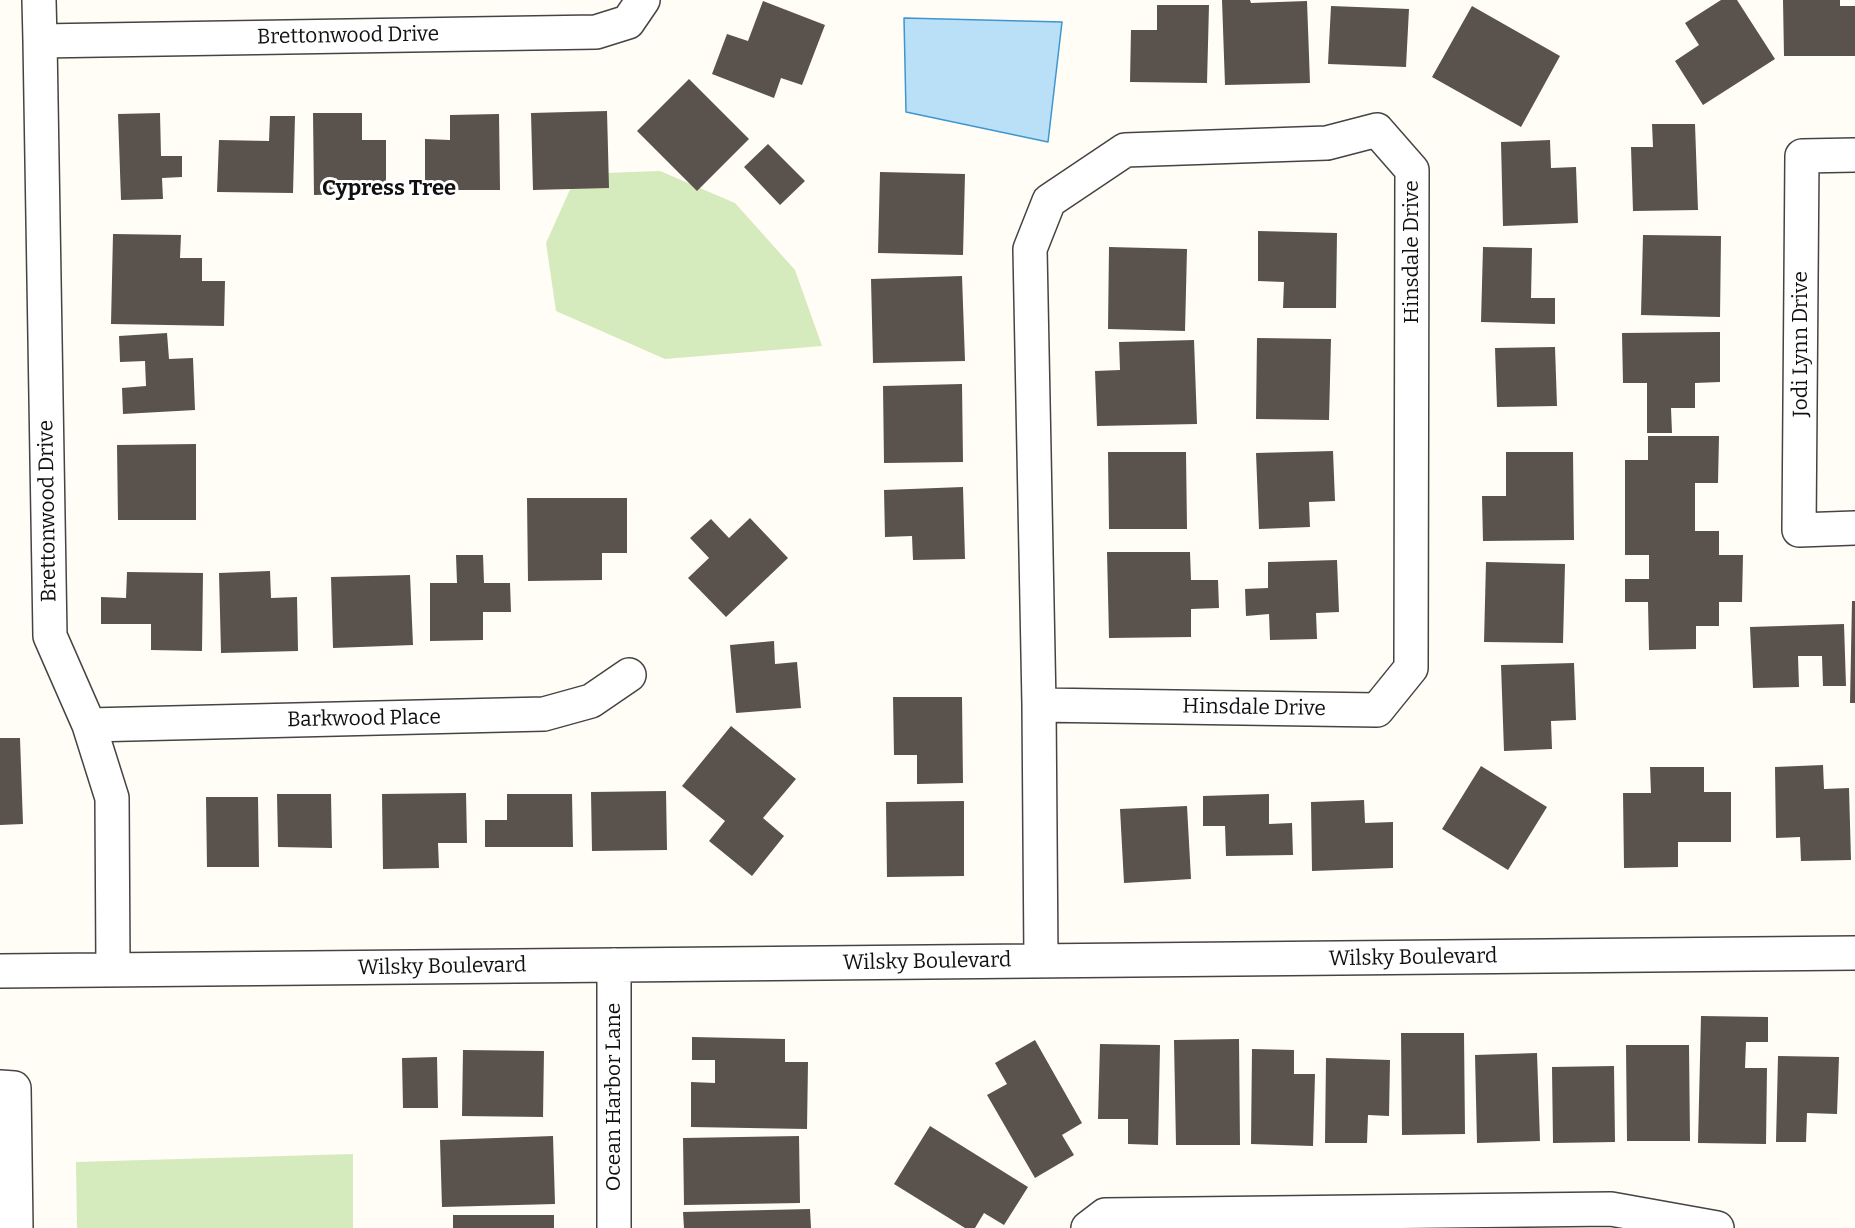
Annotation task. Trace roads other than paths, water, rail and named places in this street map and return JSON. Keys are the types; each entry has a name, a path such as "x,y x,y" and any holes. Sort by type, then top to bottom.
{"street":[{"name":"Brettonwood Drive","path":"39,0 50,636 89,726 112,798 113,970"},
{"name":"Brettonwood Drive","path":"40,41 596,32 628,22 643,0"},
{"name":"Hinsdale Drive","path":"1039,705 1377,710 1411,668 1412,170 1377,130 1327,143 1125,150 1049,201 1030,249 1039,705 1041,961"},
{"name":"Jodi Lynn Drive","path":"1855,155 1802,156 1799,530 1855,528"},
{"name":"Barkwood Place","path":"89,726 544,714 591,701 629,675"},
{"name":"Wilsky Boulevard","path":"0,971 1855,953"},
{"name":"Ocean Harbor Lane","path":"614,965 614,1228"},
{"path":"0,1087 14,1088 16,1228"},
{"path":"1088,1228 1105,1215 1611,1209 1717,1228"}],"water":[{"path":"904,18 1062,22 1048,142 906,112"}],"district":[{"name":"Cypress Tree","path":"389,189"}]}
